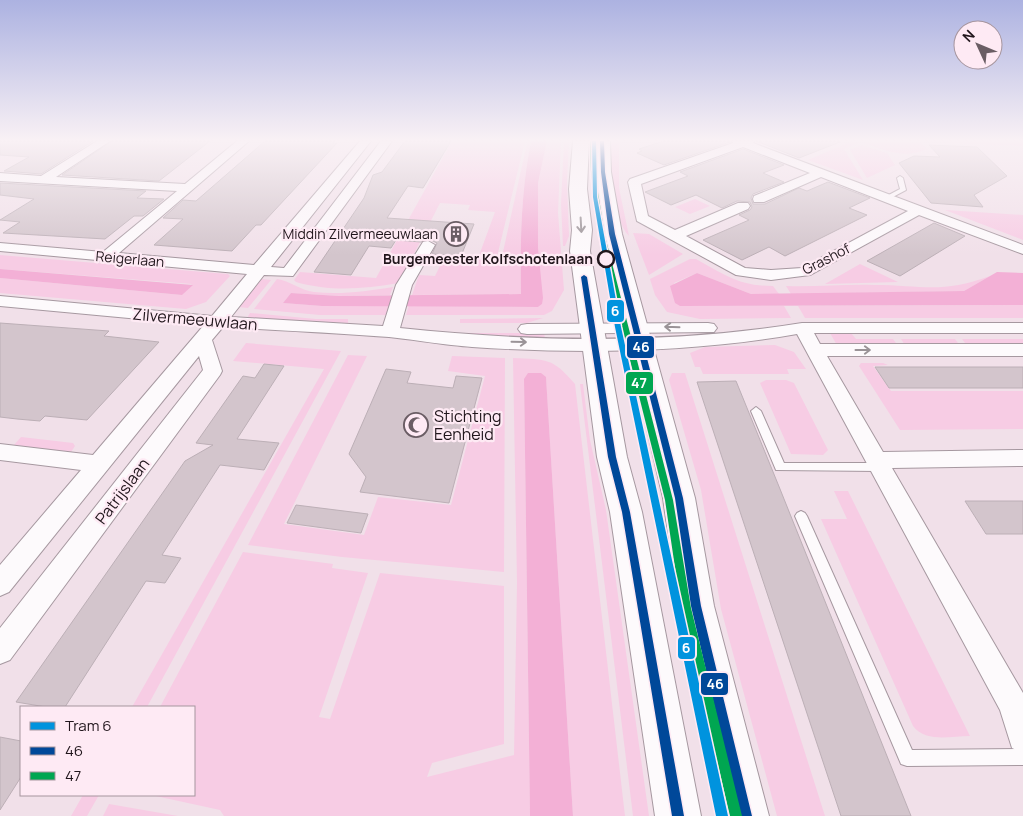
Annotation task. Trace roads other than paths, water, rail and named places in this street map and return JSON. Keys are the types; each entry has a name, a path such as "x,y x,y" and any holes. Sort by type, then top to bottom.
{"main road":[{"path":"578,179 582,230 580,251 593,336 612,457 626,512 678,816"},
{"path":"604,179 612,234 679,498 696,606 746,816"}],"street":[{"path":"45,179 187,188"},
{"path":"106,257 198,179"},
{"name":"Patrijslaan","path":"0,584 334,179"},
{"path":"259,270 288,273 359,179"},
{"name":"Grashof","path":"642,179 634,182 642,218 741,272 792,274 805,272 919,210"},
{"path":"759,199 807,179"},
{"name":"Grashof","path":"837,179 1023,250"},
{"path":"674,236 744,206"},
{"path":"390,332 404,288 428,245"},
{"name":"Reigerlaan","path":"0,247 259,270"},
{"name":"Zilvermeeuwlaan","path":"0,302 209,330 390,332 471,341 637,336"},
{"path":"802,328 1012,705 1023,737"},
{"path":"637,336 768,334 802,328 1023,328"},
{"name":"Patrijslaan","path":"3,641 213,371 209,330"},
{"path":"814,350 1023,350"},
{"path":"0,452 100,464"},
{"path":"876,463 1023,458"}],"lane":[{"path":"887,198 902,190 900,179"},
{"path":"756,411 780,467 876,463"},
{"path":"801,516 907,758 1023,757"}],"tram line":[{"name":"6","path":"595,179 595,197 618,327 722,816"}],"place":[{"name":"Middin Zilvermeeuwlaan","path":"456,234"},
{"name":"Burgemeester Kolfschotenlaan","path":"606,259"},
{"name":"Stichting Eenheid","path":"416,425"}]}
